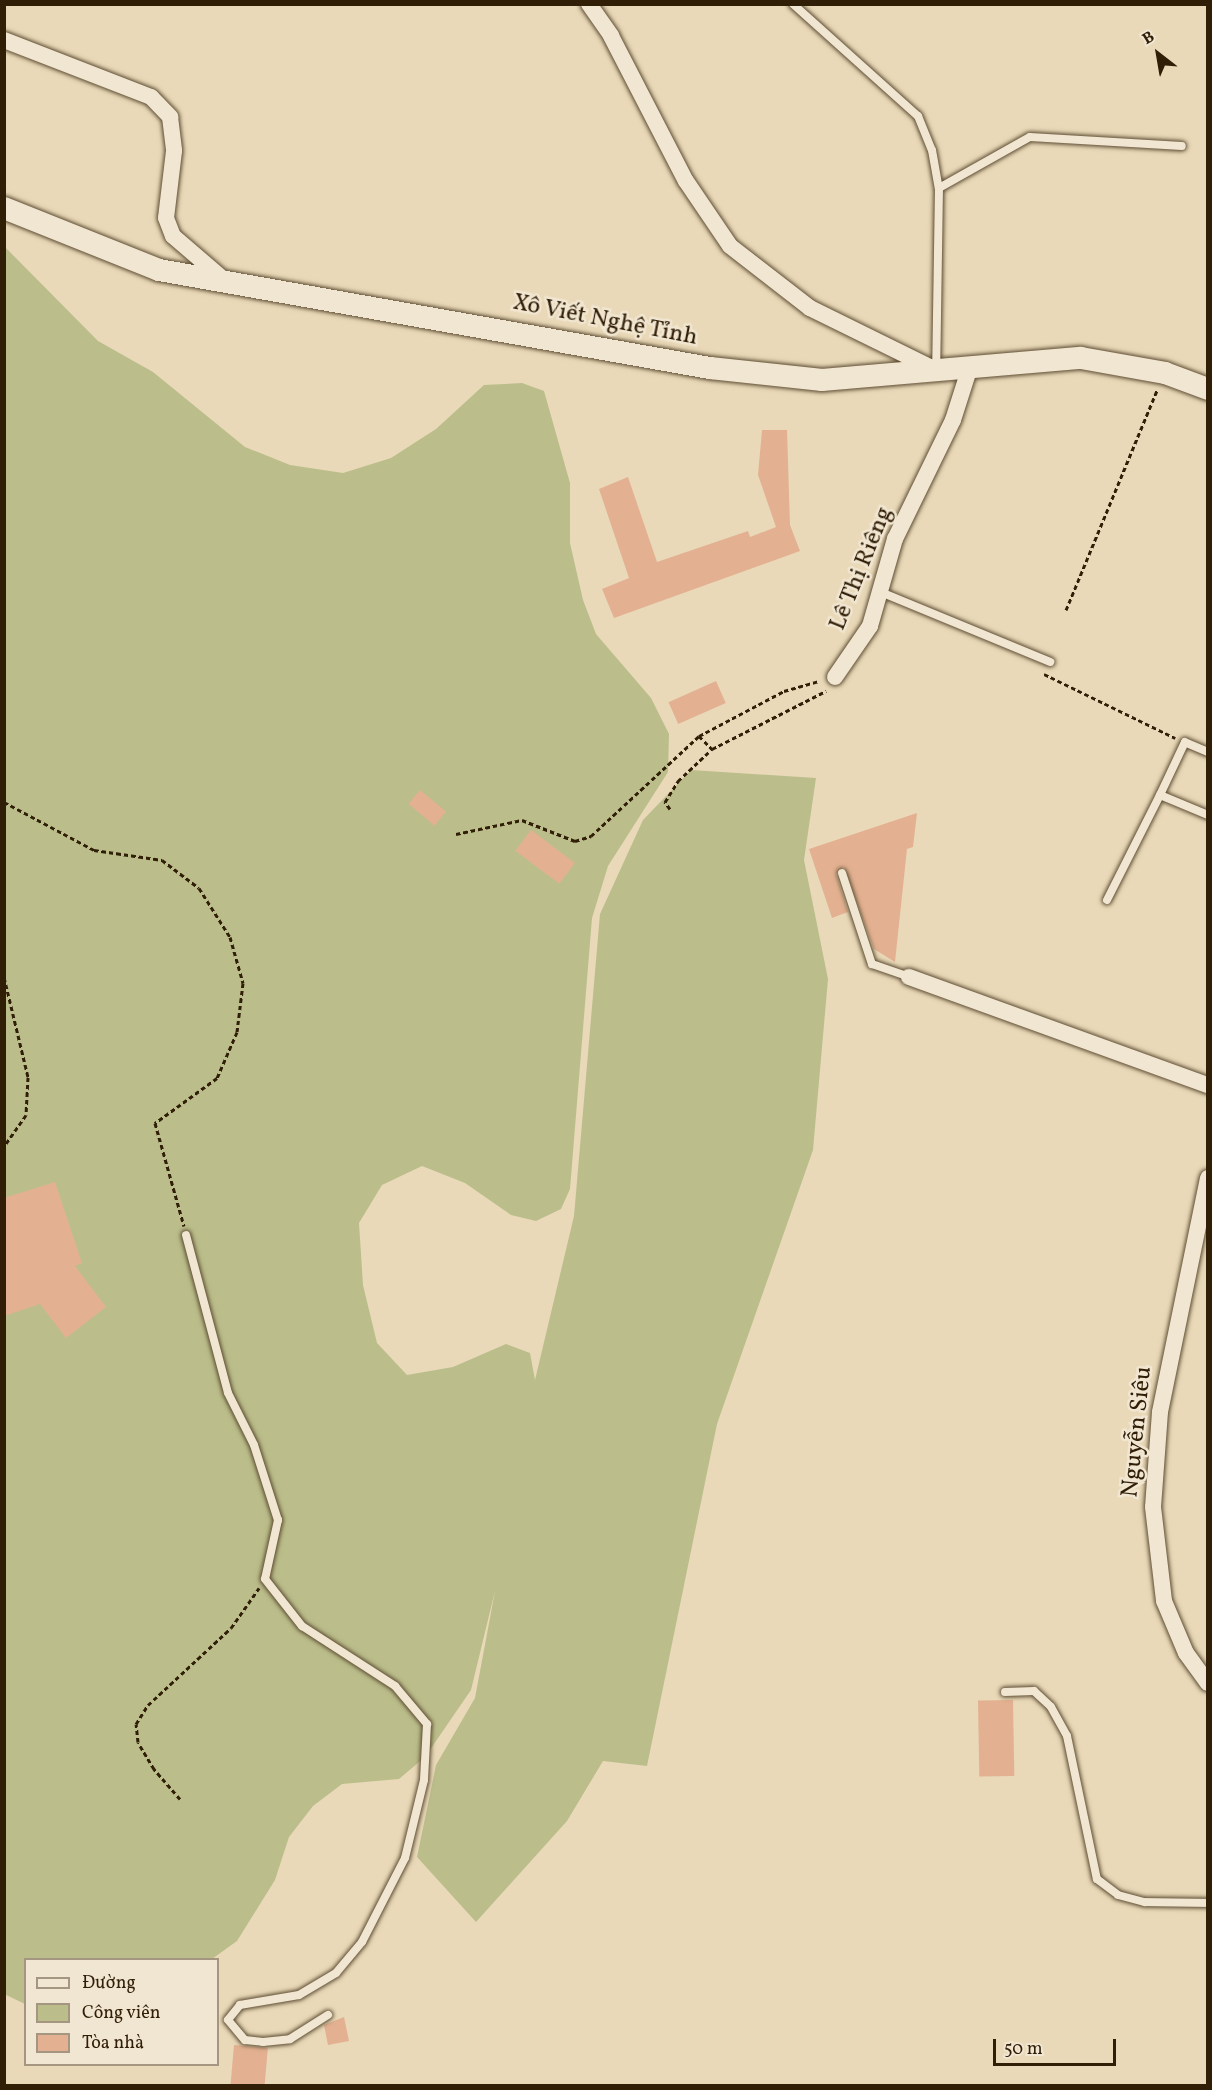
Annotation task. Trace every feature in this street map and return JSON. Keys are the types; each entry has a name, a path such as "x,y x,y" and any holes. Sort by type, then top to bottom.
{"main road":[{"name":"Xô Viết Nghệ Tỉnh","path":"4,208 159,270 710,369 822,380 936,370 969,370 1082,358 1164,373 1208,389"}],"street":[{"path":"589,4 611,36 686,181 730,246 810,308 936,370"},
{"path":"4,40 151,97 170,117 174,151 166,218 172,236 227,281"},
{"name":"Lê Thị Riêng","path":"835,677 870,626 883,593 895,539 953,420 969,370"},
{"path":"909,976 1208,1084"},
{"name":"Nguyễn Siêu","path":"1208,1178 1160,1412 1153,1507 1164,1601 1186,1653 1208,1683"}],"lane":[{"path":"793,4 918,116 932,150 939,188 936,370"},
{"path":"939,188 1030,137 1182,146"},
{"path":"883,593 1050,662"},
{"path":"1107,900 1185,742 1208,752"},
{"path":"1160,795 1208,815"},
{"path":"842,873 872,964 909,976"},
{"path":"186,1235 228,1393 254,1444 278,1520 265,1579 302,1626 395,1686 427,1724 424,1780 405,1858 362,1942 336,1974 299,1995 240,2005 228,2020 245,2040 263,2042 290,2039 328,2015"},
{"path":"1005,1692 1034,1691 1052,1707 1067,1736 1097,1879 1118,1895 1145,1902 1208,1903"}],"path":[{"path":"1066,610 1164,373"},
{"path":"1050,662 1044,674 1185,742"},
{"path":"456,834 522,820 575,841 591,836 699,736 784,690 835,677"},
{"path":"670,809 665,802 678,781 712,749 823,696 835,677"},
{"path":"699,736 712,749"},
{"path":"4,802 94,850 162,860 199,888 230,937 243,983 237,1032 217,1078 155,1123 186,1235"},
{"path":"4,977 28,1077 26,1115 4,1147"},
{"path":"180,1799 154,1769 138,1742 136,1724 148,1705 231,1628 265,1579"}],"green space":[{"path":"4,246 98,341 153,372 245,447 290,465 343,473 391,458 436,429 484,385 522,383 544,391 570,483 570,543 583,600 596,634 651,698 669,734 668,772 608,866 592,918 570,1189 561,1209 536,1221 511,1215 465,1183 422,1166 382,1185 359,1223 363,1285 377,1343 407,1375 453,1367 506,1344 530,1353 535,1380 574,1216 600,914 643,820 691,770 816,778 804,860 828,979 813,1150 717,1424 647,1766 603,1761 567,1821 476,1922 417,1857 436,1765 475,1698 495,1591 471,1690 425,1757 399,1779 342,1784 313,1806 289,1837 275,1880 237,1941 213,1958 24,1958 24,2004 4,1994"}],"building":[{"path":"762,430 787,430 790,525 800,551 614,618 602,589 629,578 599,489 628,477 657,562 748,531 750,537 776,527 758,475"},
{"path":"716,681 726,703 678,724 668,702"},
{"path":"420,790 446,812 434,826 408,804"},
{"path":"917,813 913,847 907,849 895,962 874,949 844,867 836,874 848,912 832,918 809,849"},
{"path":"531,830 575,863 559,884 515,851"},
{"path":"55,1182 82,1263 75,1266 106,1307 66,1338 40,1304 4,1316 4,1198"},
{"path":"1013,1700 1014,1776 979,1777 978,1701"},
{"path":"344,2017 349,2041 328,2045 324,2025"},
{"path":"234,2045 268,2048 265,2086 231,2085"}]}
